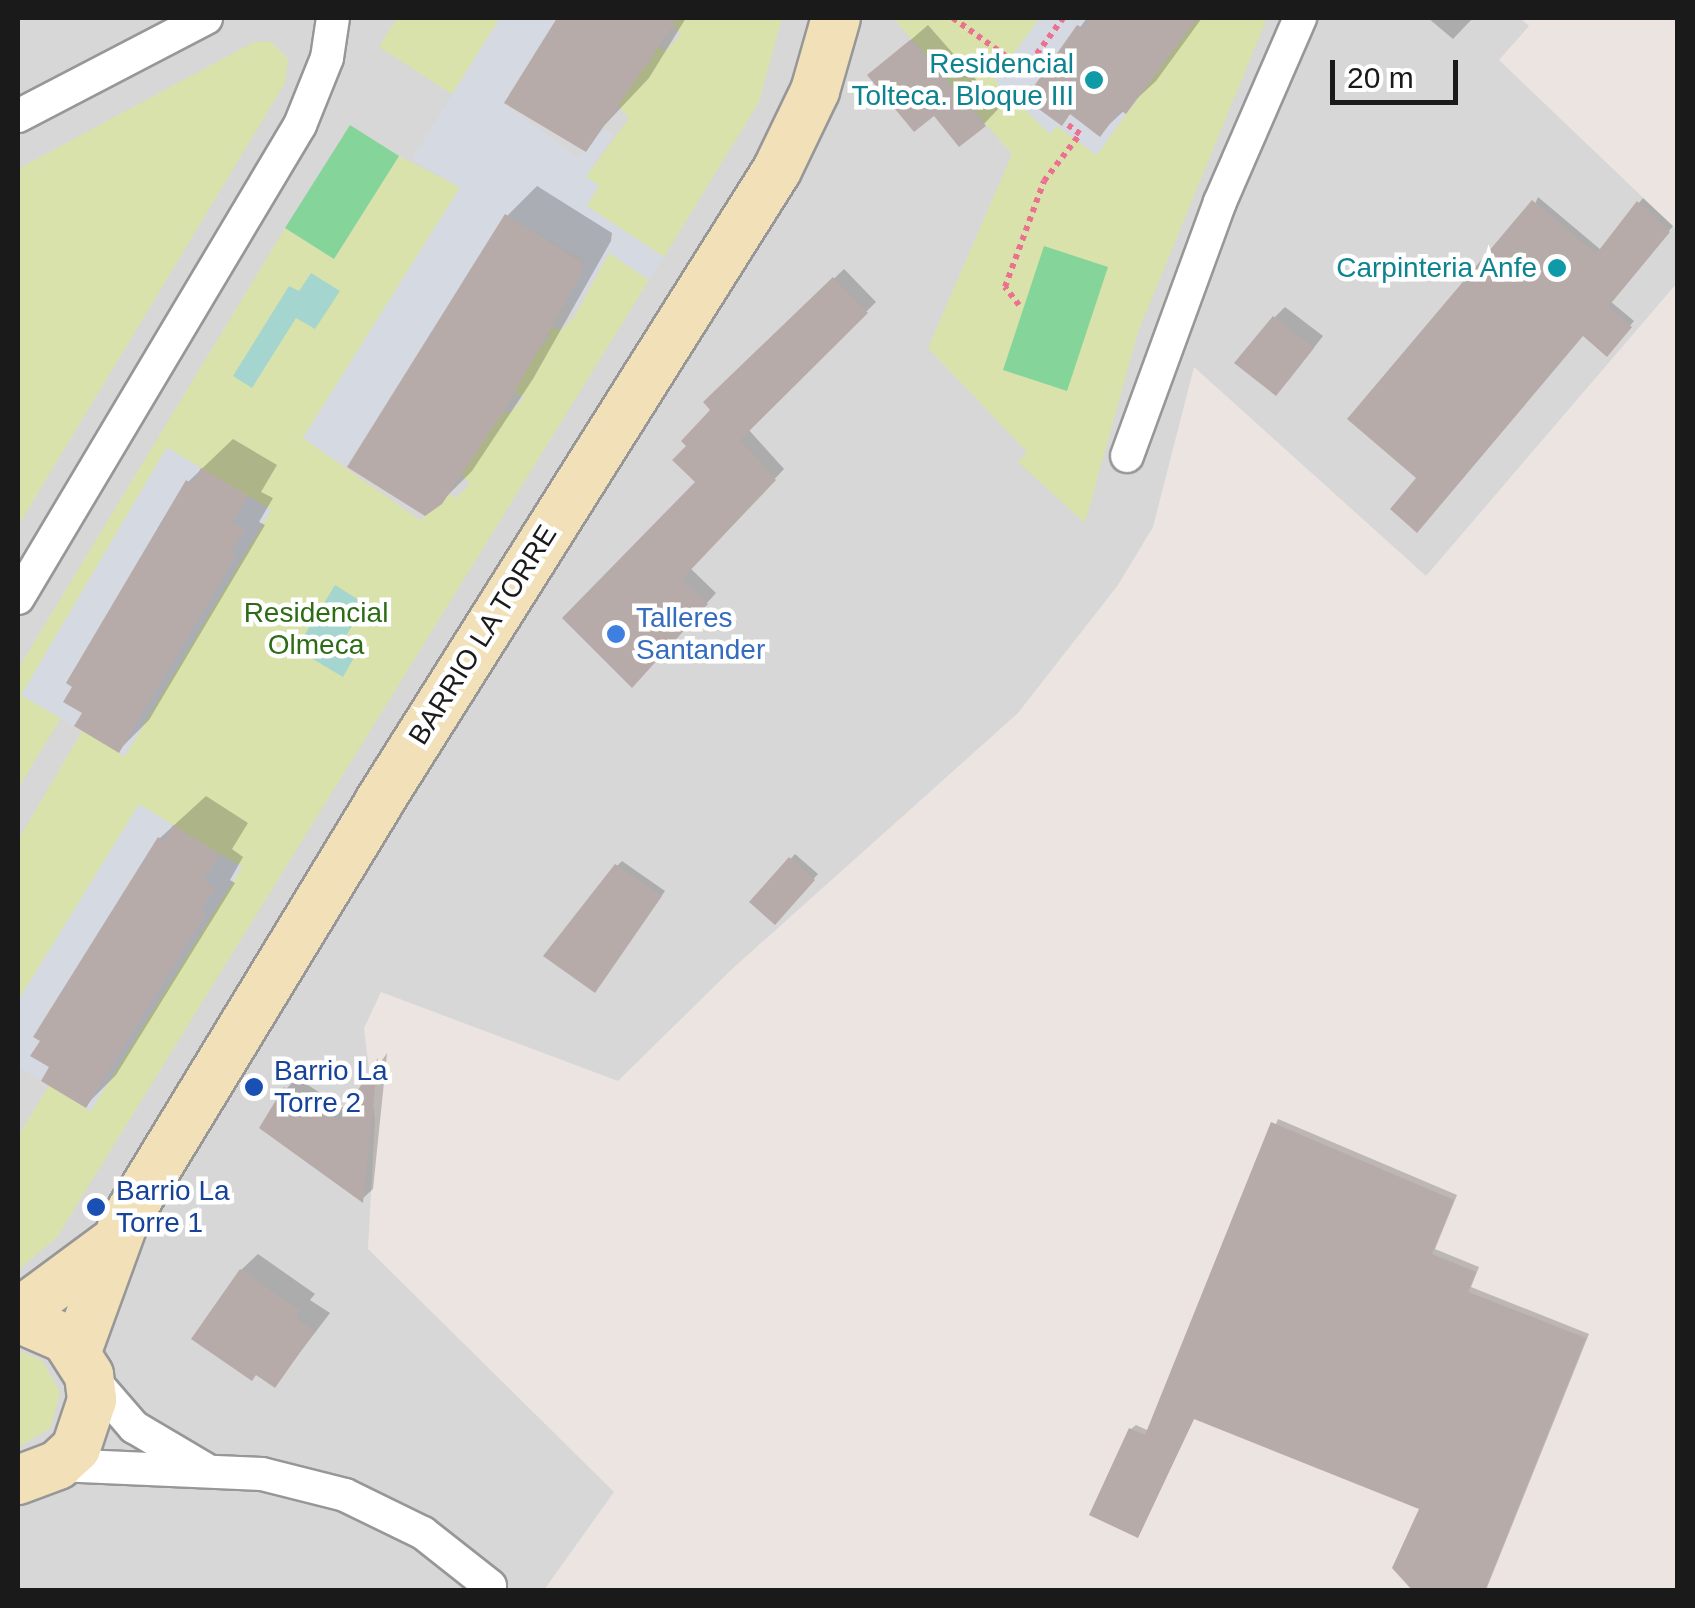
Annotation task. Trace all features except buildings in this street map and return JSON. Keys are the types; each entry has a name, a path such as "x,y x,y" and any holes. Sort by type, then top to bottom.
{"main road":[{"name":"BARRIO LA TORRE","path":"38,1473 88,1425 83,1363 110,1244 379,802 777,170 816,91 836,18"},
{"name":"BARRIO LA TORRE","path":"18,1316 110,1244"},
{"name":"BARRIO LA TORRE","path":"18,1316 54,1330 83,1363"}],"street":[{"path":"18,116 206,18"},
{"path":"18,598 300,126 327,58 334,18"},
{"path":"1127,456 1220,202 1300,18"},
{"path":"83,1363 134,1427 210,1471"},
{"path":"38,1473 262,1474 345,1496 422,1533 489,1588"}],"path":[{"path":"953,18 1024,70 1063,18"},
{"path":"1018,305 1005,287 1044,181 1080,134 1068,125"}],"shaded area":[{"path":"18,18 1520,18 1529,26 1499,60 1677,230 1677,283 1426,576 1194,367 1153,527 1118,585 1018,713 732,969 618,1081 381,992 364,1028 375,1119 368,1249 614,1492 544,1590 18,1590"},
{"path":"500,18 557,18 504,103 578,158 594,137 606,130 613,135 586,176 599,186 587,206 664,257 649,280 609,253 572,312 560,295 575,284 586,259 505,215 346,467 303,438 460,188 412,159"},
{"path":"1040,18 1090,18 1083,28 1077,25 1024,98 1061,126 1070,114 1100,136 1120,110 1126,114 1097,155 1057,126 1050,134 994,80"},
{"path":"167,447 201,468 192,484 186,481 66,682 72,687 64,702 82,713 74,726 21,695"},
{"path":"249,496 271,510 125,756 119,753 236,557 231,553 244,530 233,522"},
{"path":"139,804 173,825 164,841 158,837 34,1037 39,1041 30,1056 49,1067 41,1081 18,1066 18,1001"},
{"path":"220,854 242,867 90,1112 86,1108 206,914 201,911 215,888 203,880"}],"green space":[{"path":"397,18 500,18 452,94 379,47"},
{"path":"668,18 782,18 759,102 664,257 586,206 586,177 629,118 612,98 639,61 647,65 655,53 651,42 665,51 681,35"},
{"path":"893,18 1040,18 995,80 1050,133 1057,126 1096,155 1197,18 1267,18 1138,332 1085,523 1018,462 1027,452 928,348 1012,154"},
{"path":"270,41 288,59 285,83 18,526 18,169 254,42"},
{"path":"350,125 399,156 334,259 285,228"},
{"name":"Residencial Olmeca","path":"399,156 460,187 303,438 421,521 437,501 442,504 448,494 456,498 470,484 460,473 494,406 508,414 524,398 512,390 534,341 543,346 550,333 546,323 560,331 574,318 609,253 649,280 57,1237 18,1270 18,1137 49,1085 90,1111 241,867 139,805 18,1001 18,840 82,731 125,756 271,510 167,448 22,695 61,718 18,788 18,669 285,228 334,259"},
{"path":"1044,246 1108,267 1067,391 1003,370"},
{"path":"18,1351 42,1360 60,1392 51,1427 18,1448"}],"water":[{"path":"311,273 340,291 315,329 296,318 252,388 233,376 289,286 299,291"},
{"path":"335,585 365,604 340,646 355,656 343,677 296,649"}],"place":[{"name":"Residencial Tolteca. Bloque III","path":"1094,80"},
{"name":"Carpinteria Anfe","path":"1557,268"},
{"name":"Talleres Santander","path":"616,634"},
{"name":"Barrio La Torre 2","path":"254,1087"},
{"name":"Barrio La Torre 1","path":"96,1207"}]}
